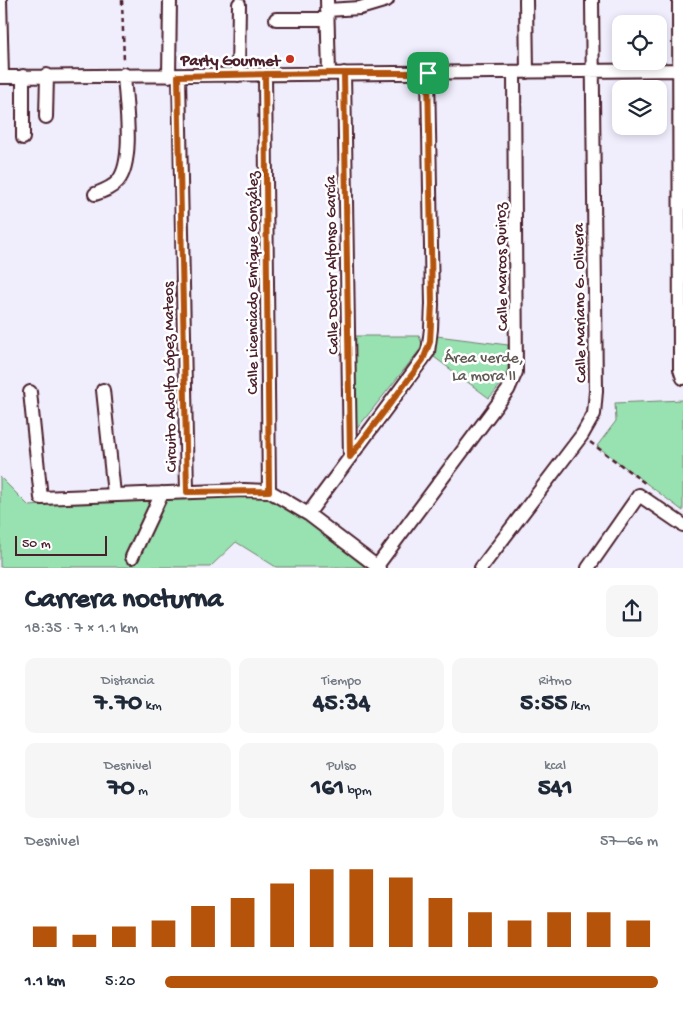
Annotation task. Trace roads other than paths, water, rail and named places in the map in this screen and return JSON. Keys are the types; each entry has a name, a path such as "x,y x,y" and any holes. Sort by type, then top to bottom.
{"street":[{"path":"0,0 1,76 124,74 174,76 681,70"},
{"name":"Circuito Adolfo López Mateos","path":"170,0 187,492 269,491"},
{"path":"276,19 327,10 360,8 387,0"},
{"path":"526,0 527,72"},
{"name":"Calle Mariano G. Olivera","path":"481,568 582,435 594,414 596,391 592,0"},
{"path":"679,0 681,70 680,369 683,378"},
{"path":"238,74 239,4"},
{"path":"327,10 329,73"},
{"name":"Calle Doctor Alfonso García","path":"344,73 350,457"},
{"path":"308,514 423,360 430,342 432,304 428,73"},
{"name":"Calle Marcos Quiroz","path":"378,567 508,390 516,372 514,73"},
{"path":"95,194 117,182 125,166 127,143 124,74"},
{"name":"Calle Licenciado Enrique González","path":"265,74 269,491"},
{"path":"46,117 47,75"},
{"path":"23,76 23,138"},
{"path":"103,390 114,494"},
{"path":"30,392 39,495 42,498 187,492"},
{"path":"269,491 308,514 378,567"},
{"path":"132,557 162,493"},
{"path":"588,568 639,495 683,525"}],"place":[{"name":"Party Gourmet","path":"290,59"}],"park label":[{"name":"Área verde, La mora II","path":"484,365"}]}
